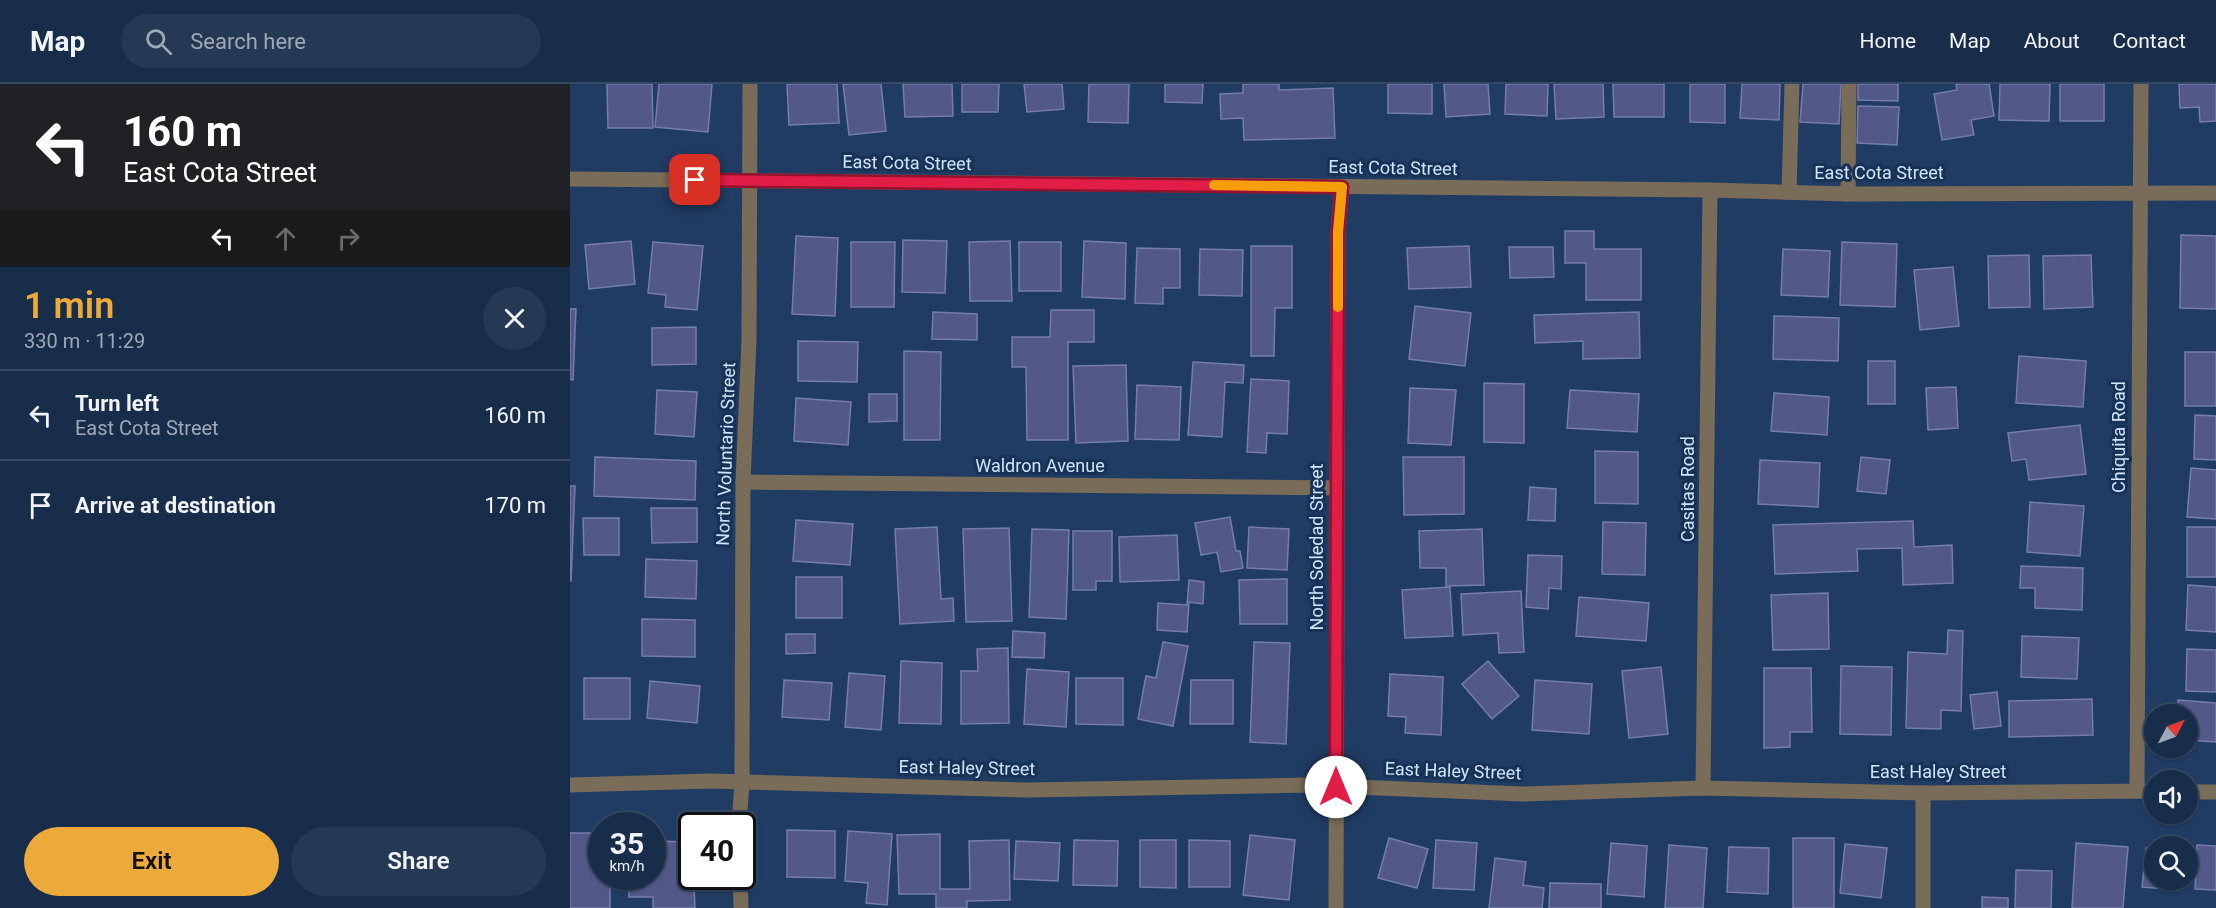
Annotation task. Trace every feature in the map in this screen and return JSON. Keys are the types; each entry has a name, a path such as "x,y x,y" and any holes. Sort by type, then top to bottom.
{"street":[{"name":"North Voluntario Street","path":"739,812 742,782 743,482 749,340 750,84"},
{"path":"1789,192 1792,84"},
{"path":"1848,194 1849,84"},
{"name":"Chiquita Road","path":"2137,791 2141,84"},
{"name":"East Cota Street","path":"570,179 1710,190 1848,194 2216,193"},
{"name":"North Soledad Street","path":"1336,908 1338,232 1342,187"},
{"name":"Casitas Road","path":"1703,788 1710,190"},
{"name":"Waldron Avenue","path":"743,482 1337,488"},
{"name":"East Haley Street","path":"570,785 742,782 1028,790 1336,787 1523,794 1703,788 1923,793 2144,791"},
{"path":"2198,792 2216,792"},
{"path":"1923,793 1923,908"},
{"path":"740,890 741,908"}],"building":[{"path":"607,84 652,84 653,128 608,128"},
{"path":"659,84 712,84 708,132 655,127"},
{"path":"787,84 837,84 839,123 789,125"},
{"path":"843,84 881,84 886,131 849,135"},
{"path":"903,84 952,84 953,116 905,117"},
{"path":"962,84 999,84 998,112 962,112"},
{"path":"1024,84 1062,84 1064,109 1027,112"},
{"path":"1089,84 1129,84 1128,123 1088,122"},
{"path":"1165,84 1203,84 1202,103 1165,102"},
{"path":"1243,84 1279,84 1279,90 1333,88 1335,138 1244,140 1243,118 1221,119 1220,94 1243,93"},
{"path":"1388,84 1432,84 1432,114 1388,113"},
{"path":"1444,84 1488,84 1490,114 1446,117"},
{"path":"1506,84 1548,84 1547,116 1505,114"},
{"path":"1554,84 1603,84 1604,117 1556,119"},
{"path":"1613,84 1664,84 1664,117 1614,117"},
{"path":"1690,84 1725,84 1725,123 1690,122"},
{"path":"1742,84 1780,84 1779,120 1740,118"},
{"path":"1803,84 1841,84 1839,124 1800,122"},
{"path":"1858,84 1898,84 1898,101 1858,100"},
{"path":"1956,84 1989,84 1994,116 1971,120 1974,135 1942,140 1934,94 1957,90"},
{"path":"2000,84 2050,84 2049,121 1999,120"},
{"path":"2060,84 2104,84 2104,121 2060,121"},
{"path":"2179,84 2216,84 2216,121 2200,122 2199,107 2180,108"},
{"path":"1858,106 1899,107 1897,145 1857,143"},
{"path":"1565,231 1594,231 1594,249 1641,249 1641,300 1586,300 1586,263 1565,263"},
{"path":"2181,235 2216,236 2216,309 2180,308"},
{"path":"796,236 838,238 835,316 792,314"},
{"path":"903,240 947,241 945,293 902,292"},
{"path":"631,241 635,284 589,289 585,245"},
{"path":"1010,241 1012,301 970,301 969,242"},
{"path":"1084,241 1126,243 1125,299 1082,297"},
{"path":"653,242 703,246 697,310 665,307 666,295 648,293"},
{"path":"851,242 895,242 894,307 851,307"},
{"path":"1019,242 1061,242 1061,291 1019,291"},
{"path":"1842,242 1897,244 1895,307 1840,305"},
{"path":"1251,246 1292,246 1292,308 1275,308 1274,356 1251,356"},
{"path":"1469,246 1471,287 1409,289 1407,248"},
{"path":"1509,247 1553,247 1554,277 1510,278"},
{"path":"1137,248 1180,249 1180,288 1163,288 1163,304 1135,303"},
{"path":"1200,249 1243,250 1242,296 1199,295"},
{"path":"1783,249 1830,251 1828,297 1781,295"},
{"path":"2029,255 2030,307 1989,308 1988,256"},
{"path":"2091,255 2093,307 2044,309 2043,256"},
{"path":"1953,267 1959,326 1920,330 1914,270"},
{"path":"1415,306 1471,313 1465,366 1409,359"},
{"path":"570,309 576,309 573,380 570,379"},
{"path":"1051,310 1094,310 1094,342 1068,342 1068,440 1027,440 1026,367 1012,367 1012,337 1050,337"},
{"path":"933,312 977,314 977,340 932,339"},
{"path":"1639,312 1640,358 1583,359 1583,341 1535,343 1534,315"},
{"path":"1774,316 1839,318 1838,361 1773,359"},
{"path":"696,327 696,364 652,365 652,328"},
{"path":"798,341 858,342 857,382 798,381"},
{"path":"904,351 941,352 940,440 904,440"},
{"path":"2185,352 2216,352 2216,406 2185,406"},
{"path":"2019,356 2086,361 2083,407 2016,403"},
{"path":"1868,361 1895,361 1895,404 1868,404"},
{"path":"1193,362 1244,365 1243,383 1225,382 1222,437 1188,435"},
{"path":"1126,365 1128,441 1076,443 1073,366"},
{"path":"1251,379 1289,381 1287,434 1267,433 1266,453 1247,452"},
{"path":"1484,383 1524,384 1524,443 1484,442"},
{"path":"1137,385 1181,387 1179,440 1135,439"},
{"path":"1956,387 1958,428 1928,430 1926,388"},
{"path":"1410,388 1456,390 1451,445 1408,443"},
{"path":"657,390 697,392 694,437 655,434"},
{"path":"1570,390 1639,394 1637,432 1567,428"},
{"path":"1774,393 1829,397 1827,435 1771,431"},
{"path":"869,394 897,394 897,421 869,422"},
{"path":"796,398 851,402 848,445 794,441"},
{"path":"2195,415 2216,416 2216,460 2194,459"},
{"path":"2080,425 2086,474 2029,480 2026,459 2012,461 2008,433"},
{"path":"1595,451 1638,452 1638,504 1595,503"},
{"path":"595,457 696,461 695,500 594,496"},
{"path":"1403,457 1464,457 1464,514 1404,515"},
{"path":"1861,457 1890,460 1886,494 1857,491"},
{"path":"1760,460 1820,463 1818,507 1758,504"},
{"path":"2191,468 2216,470 2216,519 2187,517"},
{"path":"570,486 575,486 571,581 570,581"},
{"path":"1530,487 1556,489 1555,521 1528,520"},
{"path":"2030,502 2084,506 2080,556 2027,552"},
{"path":"651,508 697,508 697,542 652,543"},
{"path":"1230,517 1236,551 1240,551 1243,568 1221,572 1217,552 1201,555 1195,523"},
{"path":"583,518 619,518 619,555 584,555"},
{"path":"796,520 853,524 850,565 793,561"},
{"path":"1913,521 1914,547 1952,545 1953,583 1903,585 1902,548 1857,549 1858,571 1775,574 1773,525"},
{"path":"1603,522 1646,523 1645,575 1602,574"},
{"path":"937,527 941,599 953,598 954,621 900,624 895,529"},
{"path":"1249,527 1289,529 1287,570 1247,568"},
{"path":"2187,527 2216,527 2216,577 2187,577"},
{"path":"1009,528 1012,621 966,622 963,529"},
{"path":"1032,529 1069,530 1066,619 1029,617"},
{"path":"1482,529 1484,585 1446,586 1446,568 1420,568 1419,531"},
{"path":"1073,531 1112,531 1112,581 1096,581 1096,590 1073,590"},
{"path":"1177,535 1179,580 1120,582 1119,537"},
{"path":"1528,555 1562,556 1561,589 1549,588 1548,609 1526,607"},
{"path":"646,559 697,561 696,599 645,597"},
{"path":"2021,566 2083,568 2082,610 2035,608 2035,588 2020,588"},
{"path":"796,577 842,577 842,618 796,618"},
{"path":"1287,579 1287,624 1240,624 1239,580"},
{"path":"1189,580 1204,582 1203,604 1189,602 1187,632 1157,630 1158,603 1187,605"},
{"path":"2188,585 2216,587 2216,632 2186,630"},
{"path":"1450,587 1453,636 1405,638 1402,590"},
{"path":"1521,591 1524,652 1499,653 1498,633 1463,635 1461,594"},
{"path":"1828,593 1829,649 1773,650 1771,595"},
{"path":"1579,597 1649,603 1646,641 1576,636"},
{"path":"642,619 695,620 695,657 642,656"},
{"path":"1948,630 1963,631 1961,711 1941,710 1941,729 1906,728 1908,652 1947,654"},
{"path":"1013,631 1045,633 1044,658 1012,657"},
{"path":"786,634 815,634 815,653 786,654"},
{"path":"2022,636 2079,638 2077,679 2021,677"},
{"path":"1163,642 1188,646 1173,726 1138,719 1146,676 1156,678"},
{"path":"1254,642 1290,643 1286,744 1250,742"},
{"path":"1008,648 1009,723 961,724 961,671 978,671 977,649"},
{"path":"2187,649 2216,650 2216,692 2186,691"},
{"path":"901,661 942,663 941,724 899,723"},
{"path":"1488,661 1519,696 1492,719 1462,684"},
{"path":"1841,666 1892,667 1891,735 1840,734"},
{"path":"1661,667 1668,734 1629,738 1622,671"},
{"path":"1764,668 1811,668 1812,732 1790,732 1790,747 1764,748"},
{"path":"1027,669 1069,672 1066,727 1024,724"},
{"path":"849,673 885,676 881,730 845,727"},
{"path":"1390,674 1443,677 1441,735 1405,733 1406,717 1388,716"},
{"path":"584,678 630,678 630,719 584,719"},
{"path":"1076,678 1123,678 1123,725 1076,724"},
{"path":"784,680 832,683 829,720 782,717"},
{"path":"1191,680 1233,680 1233,724 1190,724"},
{"path":"1535,680 1592,684 1589,734 1532,730"},
{"path":"650,681 700,686 697,723 647,718"},
{"path":"1997,692 2001,726 1974,729 1970,695"},
{"path":"2092,699 2093,735 2009,737 2009,701"},
{"path":"2178,700 2216,703 2216,742 2198,741 2198,704 2178,704"},
{"path":"787,830 835,831 835,878 787,877"},
{"path":"848,831 892,834 887,905 866,903 868,883 845,881"},
{"path":"570,833 588,833 588,890 610,890 610,908 570,908"},
{"path":"940,834 940,889 970,889 969,841 1009,840 1010,900 967,901 967,908 936,908 936,894 899,894 897,835"},
{"path":"1250,835 1295,840 1289,900 1243,895"},
{"path":"1389,838 1428,849 1417,888 1378,878"},
{"path":"1793,838 1834,838 1834,908 1793,908"},
{"path":"1074,840 1118,841 1117,886 1073,885"},
{"path":"1140,840 1176,840 1176,888 1140,887"},
{"path":"1189,840 1230,841 1230,887 1189,887"},
{"path":"1436,840 1477,843 1474,890 1433,888"},
{"path":"666,841 678,842 678,890 694,890 695,908 653,908 653,897 629,897 629,890 666,890"},
{"path":"1016,841 1060,843 1058,881 1014,879"},
{"path":"1611,843 1647,846 1644,897 1607,894"},
{"path":"2076,843 2128,847 2123,908 2072,908"},
{"path":"1845,844 1887,848 1881,898 1840,893"},
{"path":"1669,845 1707,848 1703,908 1665,908"},
{"path":"2198,845 2216,846 2216,890 2198,889"},
{"path":"1729,847 1769,848 1768,894 1727,892"},
{"path":"1495,858 1526,862 1523,885 1544,888 1542,908 1489,908"},
{"path":"2016,870 2052,871 2051,908 2015,908"},
{"path":"1550,883 1601,884 1601,908 1549,908"},
{"path":"1982,897 2008,898 2008,908 1982,908"}],"slow traffic":[{"path":"1214,185 1342,187 1338,232 1338,307"}],"route":[{"path":"695,180 1342,187 1338,232 1336,787"}]}
